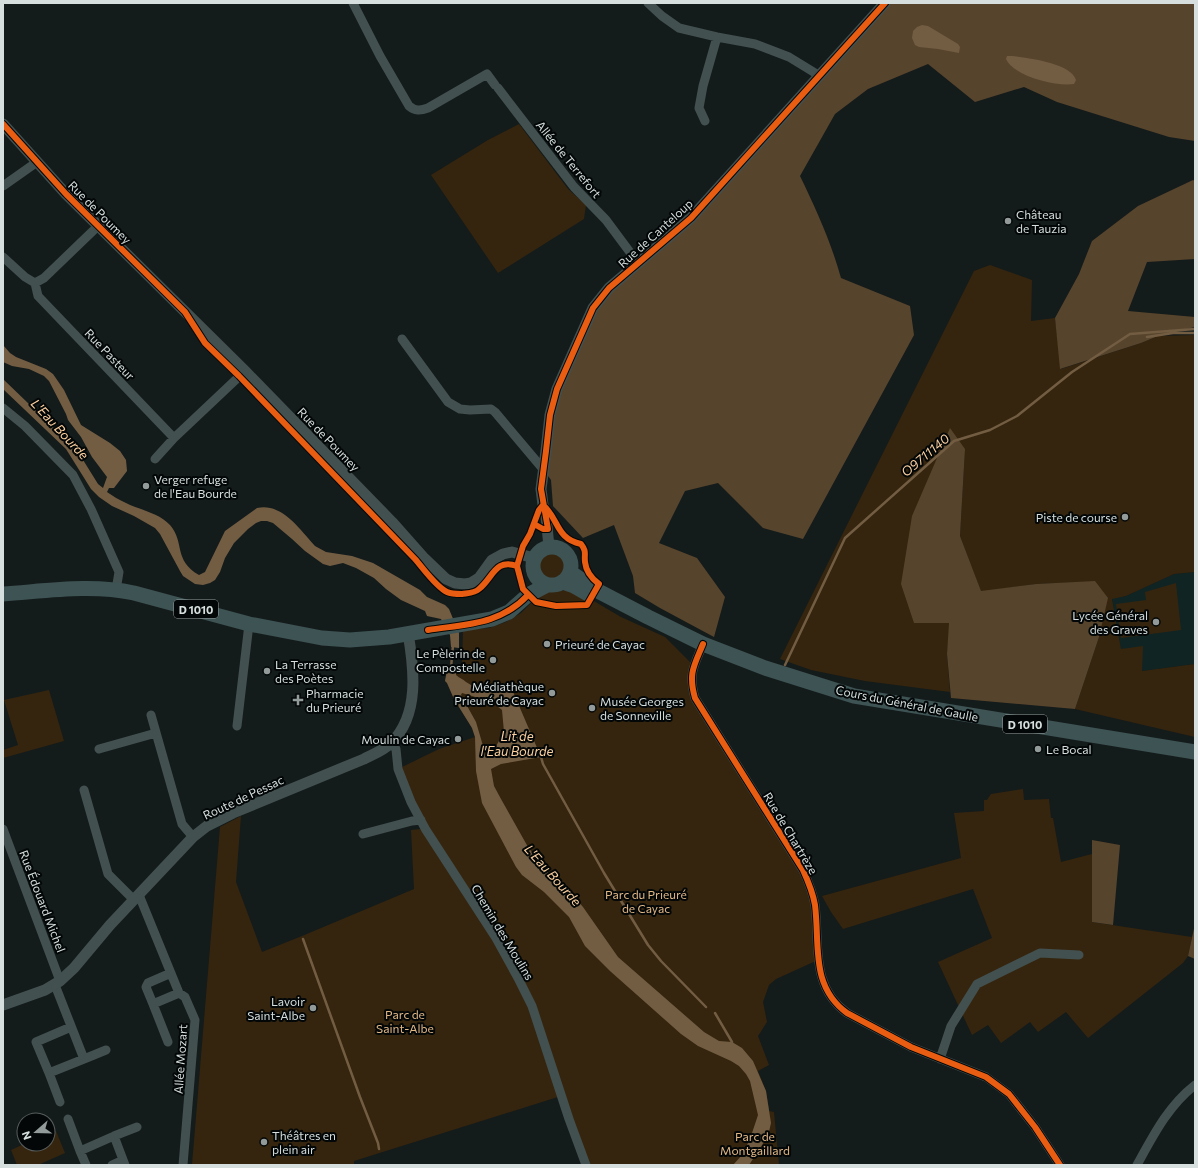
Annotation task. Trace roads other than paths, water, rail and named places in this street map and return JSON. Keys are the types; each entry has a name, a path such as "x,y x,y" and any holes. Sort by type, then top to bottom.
{"main road":[{"path":"549,547 559,549 567,555 570,561 566,577 552,586 541,581 532,567 534,558 540,551 549,547"},
{"name":"D 1010","path":"566,577 574,586 633,618 702,647"},
{"name":"D 1010","path":"3,594 81,588 116,590 141,594 249,624 322,638 366,639 482,622 501,616 516,607 541,581"},
{"name":"Cours du Général de Gaulle","path":"702,647 763,674 812,689 1195,752"}],"street":[{"name":"Allée de Terrefort","path":"353,3 380,56 409,106 419,110 428,108 487,74 574,187 606,220 638,263"},
{"path":"648,3 662,16 679,28 755,44 789,57 820,76"},
{"name":"Rue de Canteloup","path":"549,547 546,516 541,496 550,415 557,389 593,308 609,288 691,218 885,3"},
{"path":"705,121 698,108 717,37"},
{"name":"Rue de Poumey","path":"3,124 66,194 245,371 392,522 423,557 446,578 455,583 465,584 471,582 479,578 492,560 503,554 512,552 534,558"},
{"path":"3,186 37,162"},
{"path":"3,257 25,277 35,283 44,278 98,226"},
{"name":"Rue Pasteur","path":"35,283 38,296 174,438"},
{"path":"402,339 448,402 460,409 491,409 543,469"},
{"path":"155,459 174,438 245,371"},
{"path":"3,408 25,426 73,476 91,509 118,572 116,590"},
{"path":"237,726 249,624"},
{"name":"Route de Pessac","path":"3,1005 45,990 58,983 74,968 101,935 136,897 193,837 207,826 232,813 364,759 391,743 403,725 411,705 413,674 408,633"},
{"name":"Rue de Chartrèze","path":"702,647 693,668 691,684 695,698 803,870 815,904 818,960 822,980 828,994 838,1006 847,1013 911,1047 986,1078 1009,1094 1035,1127 1060,1165"},
{"path":"151,715 182,824 193,837"},
{"path":"99,749 156,733"},
{"name":"Chemin des Moulins","path":"391,743 396,749 398,769 411,802 464,890 496,938 529,999 586,1165"},
{"path":"84,790 108,874 136,897"},
{"path":"363,834 421,820"},
{"name":"Rue Édouard Michel","path":"3,829 7,850 58,983 71,1027 84,1059"},
{"name":"Allée Mozart","path":"136,897 179,993 185,997 195,1020 183,1165"},
{"path":"940,1059 951,1026 977,984 1040,953 1080,955"},
{"path":"168,1042 146,987 148,983 171,973"},
{"path":"153,1004 179,993"},
{"path":"60,1102 36,1042 71,1027"},
{"path":"49,1073 106,1050"},
{"path":"1137,1165 1172,1108 1179,1099 1195,1086"},
{"path":"68,1119 86,1165"},
{"path":"80,1151 138,1126"},
{"path":"112,1165 124,1163 114,1136"}],"water":[{"path":"922,25 928,26 958,44 960,47 959,53 919,47 915,45 912,38 913,31"},
{"path":"1007,56 1038,60 1058,65 1072,74 1076,80 1074,84 1057,84 1036,79 1026,75 1010,65 1006,59"},
{"path":"3,345 16,357 46,369 53,374 64,390 81,425 120,451 126,460 127,471 114,488 109,488 107,492 123,502 160,517 166,521 174,531 182,557 191,569 199,575 205,572 225,531 257,508 266,507 275,509 290,519 315,546 326,552 352,556 373,563 420,590 427,597 445,605 449,609 459,633 459,648 451,647 450,635 441,619 427,616 425,611 401,600 374,578 356,568 343,563 330,566 323,564 305,551 273,523 267,521 256,523 234,543 215,580 203,585 195,584 183,576 160,534 155,528 112,506 99,497 91,489 66,449 3,389 3,379 75,447 98,484 103,488 107,477 68,420 49,381 44,376 29,369 12,366 3,362"},
{"name":"Lit de l'Eau Bourde","path":"448,665 457,666 456,675 482,691 486,692 493,690 505,683 511,687 541,757 501,764 491,769 494,786 528,847 545,870 572,894 583,907 618,957 704,1032 719,1041 732,1042 742,1048 753,1061 766,1091 771,1123 768,1136 749,1165 733,1165 742,1155 750,1139 758,1115 750,1081 746,1074 739,1066 731,1061 698,1046 681,1034 610,971 585,946 569,917 544,892 522,875 516,867 482,803 476,771 475,737 472,728 445,681","holes":["462,693 492,702 502,710 504,732 495,748 495,753 486,756 476,722 461,695"]}],"waterway":[{"name":"O9711140","path":"785,665 845,538 954,441 990,430 1017,416 1072,372 1130,334 1195,329"},
{"name":"O9711140","path":"1147,337 1173,333 1195,333"},
{"name":"L'Eau Bourde","path":"451,668 453,645"},
{"path":"541,757 543,764 604,873 648,945 661,961 706,1007"},
{"path":"303,939 379,1149"},
{"path":"715,1013 732,1042"}],"place":[{"name":"Château de Tauzia","path":"1008,221"},
{"name":"Verger refuge de l'Eau Bourde","path":"146,486"},
{"name":"Piste de course","path":"1125,517"},
{"name":"Lycée Général des Graves","path":"1156,622"},
{"name":"Prieuré de Cayac","path":"547,644"},
{"name":"Le Pèlerin de Compostelle","path":"493,660"},
{"name":"La Terrasse des Poètes","path":"267,671"},
{"name":"Médiathèque Prieuré de Cayac","path":"552,693"},
{"name":"Pharmacie du Prieuré","path":"298,700"},
{"name":"Musée Georges de Sonneville","path":"592,708"},
{"name":"Moulin de Cayac","path":"458,739"},
{"name":"Le Bocal","path":"1038,749"},
{"name":"Lavoir Saint-Albe","path":"313,1008"},
{"name":"Théâtres en plein air","path":"264,1142"}],"park label":[{"name":"Parc du Prieuré de Cayac","path":"646,901"},
{"name":"Parc de Saint-Albe","path":"405,1021"},
{"name":"Parc de Montgaillard","path":"755,1143"}]}
